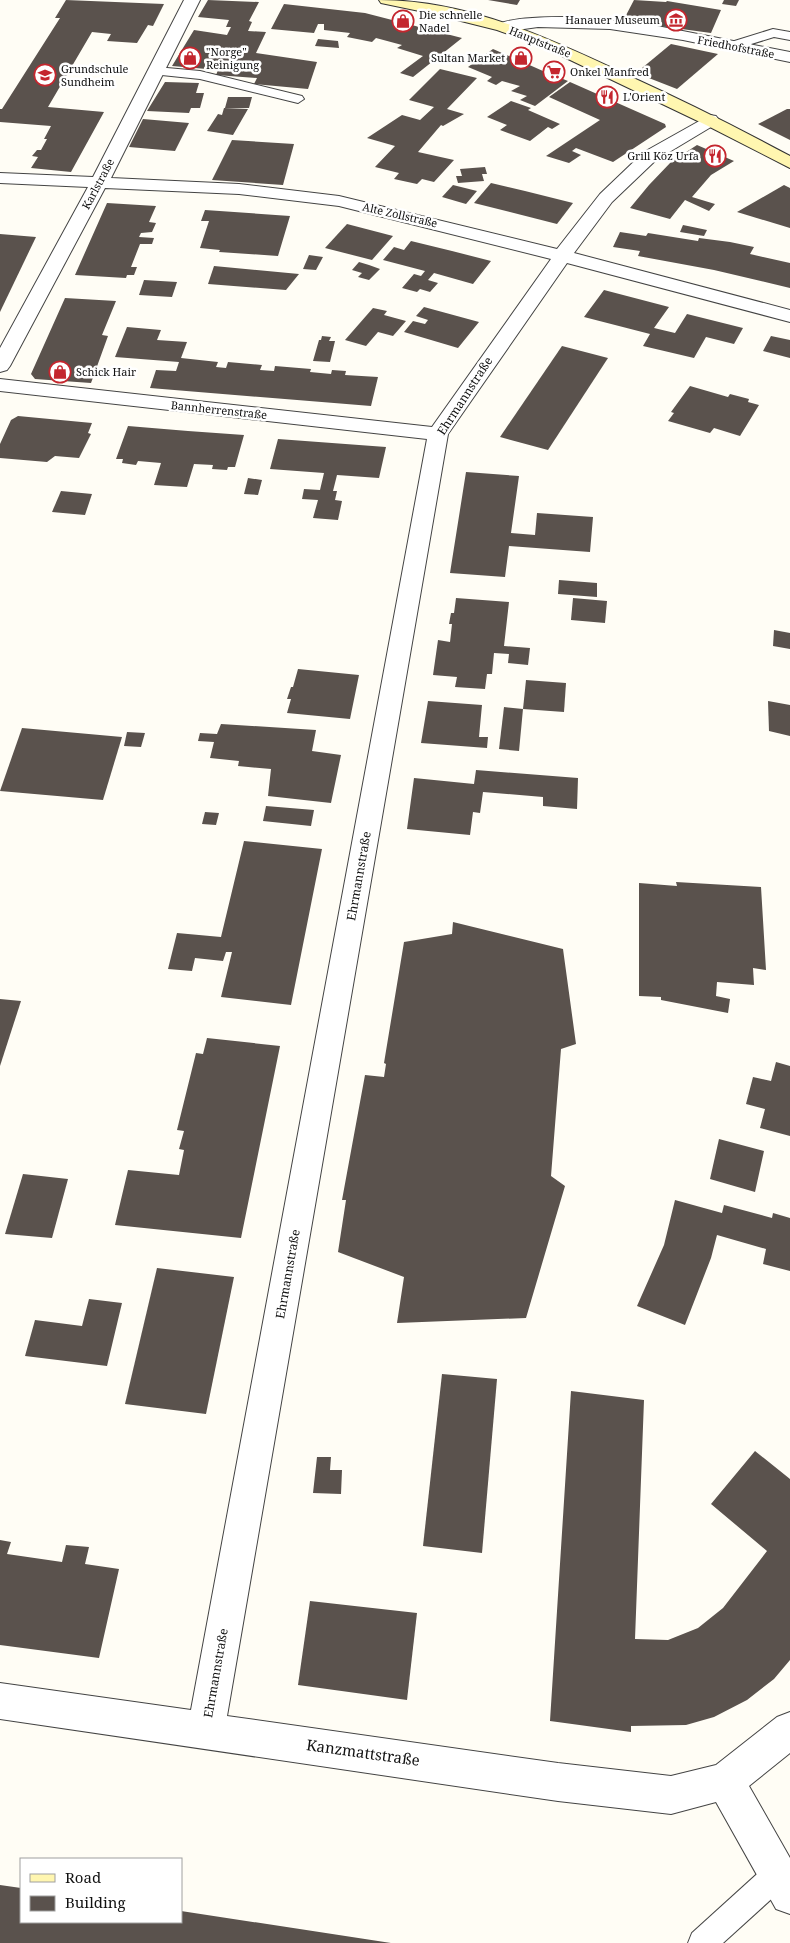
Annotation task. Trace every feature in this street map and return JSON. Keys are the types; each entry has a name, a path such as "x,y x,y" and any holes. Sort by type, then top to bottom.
{"street":[{"name":"Karlstraße","path":"0,366 100,181 192,0"},
{"name":"Hauptstraße","path":"395,0 503,27 549,44 710,120 790,163"},
{"name":"Friedhofstraße","path":"503,27 533,21 568,20 634,28 790,57"},
{"name":"Ehrmannstraße","path":"206,1731 438,434 562,256 606,198 650,156 710,120"},
{"name":"Alte Zollstraße","path":"0,178 100,181 239,189 339,201 562,256 790,316"},
{"name":"Bannherrenstraße","path":"0,385 438,434"},
{"name":"Kanzmattstraße","path":"0,1701 558,1782 670,1795 725,1781"},
{"path":"784,1885 725,1781 790,1730"}],"lane":[{"path":"732,46 773,33 790,36"},
{"path":"156,71 200,75 298,99"},
{"path":"702,1943 784,1885"}],"building":[{"name":"Grundschule Sundheim","path":"66,0 164,4 153,26 148,25 137,43 107,41 111,34 92,32 48,107 104,112 71,172 31,168 38,157 32,156 37,150 41,150 51,126 0,122 0,109 2,109 60,18 55,18"},
{"path":"208,0 259,2 249,21 252,22 248,31 266,32 256,53 317,62 308,89 254,84 257,78 216,75 218,70 172,66 194,30 227,35 231,27 226,27 229,20 198,17"},
{"path":"488,0 520,0 517,5"},
{"path":"634,0 667,1 721,10 711,33 623,21"},
{"path":"724,0 739,0 736,6 722,4"},
{"path":"284,4 365,13 462,38 413,77 400,73 423,56 397,48 402,45 376,38 372,42 347,37 350,33 324,30 324,24 318,24 314,33 271,29"},
{"path":"318,39 338,41 339,48 315,46"},
{"path":"671,44 718,54 677,89 636,73"},
{"path":"493,49 568,81 535,106 520,100 527,96 511,91 520,86 502,81 496,85 487,81 492,77 468,67"},
{"path":"440,69 477,78 447,109 464,114 443,126 441,125 418,152 454,160 434,182 422,179 417,184 394,179 399,173 375,167 395,146 367,138 402,115 420,120 434,107 409,100"},
{"path":"165,82 199,83 196,93 204,93 200,108 191,108 189,113 147,111"},
{"path":"570,82 665,124 666,127 613,162 576,148 572,151 581,155 569,163 546,156 600,120 549,97"},
{"path":"228,97 252,97 249,108 225,108"},
{"path":"511,101 531,108 528,110 560,124 552,129 548,127 530,141 500,130 507,125 487,117"},
{"path":"224,108 248,109 233,135 207,131 218,114 222,115"},
{"path":"790,109 790,140 758,124"},
{"path":"143,119 189,123 175,151 129,147"},
{"path":"232,140 294,144 283,185 212,180"},
{"path":"697,145 734,161 711,175 692,197 715,204 709,211 685,200 670,219 630,208 671,162"},
{"path":"485,167 487,174 482,174 484,181 458,183 456,176 462,176 460,169"},
{"path":"491,183 573,203 557,224 474,203"},
{"path":"453,185 477,191 466,204 442,197"},
{"path":"784,185 790,188 790,228 737,212"},
{"path":"107,203 156,206 149,222 156,223 152,232 141,233 139,237 154,238 152,244 140,244 131,267 137,267 134,275 127,275 126,278 75,275"},
{"path":"205,210 290,216 278,256 219,252 220,250 200,248 209,221 201,221"},
{"path":"347,224 393,236 372,260 325,248"},
{"path":"683,225 707,230 704,236 680,232"},
{"path":"620,232 646,236 648,233 698,241 699,238 754,247 750,254 790,263 790,288 714,270 638,256 640,251 613,247"},
{"path":"0,234 36,237 0,312"},
{"path":"411,241 491,261 473,284 434,273 428,280 438,283 430,292 420,289 417,292 402,288 414,274 421,276 425,271 383,260 394,247 404,250"},
{"path":"309,255 323,257 316,270 303,269"},
{"path":"359,262 380,269 369,280 358,277 362,273 352,270"},
{"path":"214,266 299,274 286,290 208,284"},
{"path":"144,280 177,282 172,297 139,295"},
{"path":"604,290 669,307 654,328 675,333 687,314 743,328 734,344 706,337 694,358 643,346 650,334 584,317"},
{"path":"65,298 116,301 102,335 108,336 91,383 35,379 31,374"},
{"path":"424,307 479,322 458,348 404,332 413,321 425,324 428,320 416,316"},
{"path":"373,308 387,311 384,315 406,321 393,336 378,332 366,346 345,340"},
{"path":"127,327 161,330 157,340 187,342 181,358 218,362 216,367 226,368 228,362 262,365 260,370 274,371 275,366 311,369 310,372 331,374 332,370 346,371 345,375 378,377 371,406 150,388 156,370 176,371 179,362 115,357"},
{"path":"322,336 331,337 329,341 335,341 330,362 313,361"},
{"path":"771,336 790,340 790,358 763,351"},
{"path":"562,346 608,358 548,450 500,437"},
{"path":"690,386 728,397 730,394 749,399 748,402 759,405 740,436 714,428 710,433 668,421 674,413 671,412"},
{"path":"18,416 92,423 88,433 91,434 79,458 55,456 47,462 0,458 0,444 11,420"},
{"path":"128,426 244,435 235,467 228,467 227,470 212,469 213,465 194,464 187,487 154,485 161,463 138,461 136,465 122,463 123,459 116,459"},
{"path":"278,439 386,447 379,478 337,475 333,491 337,491 335,500 342,501 338,520 313,518 318,500 302,499 304,489 320,490 324,473 270,469"},
{"path":"466,472 519,476 511,533 535,535 537,513 593,517 590,552 509,546 505,577 450,573"},
{"path":"248,478 262,480 258,495 244,494"},
{"path":"61,491 92,494 85,515 52,512"},
{"path":"559,580 597,583 597,597 558,594"},
{"path":"456,598 509,602 504,646 530,648 528,665 508,663 509,654 494,653 492,674 487,674 485,689 455,687 457,677 433,675 438,640 450,642 452,624 449,624 451,613 454,613"},
{"path":"573,598 607,601 605,623 571,620"},
{"path":"774,630 790,633 790,649 773,646"},
{"path":"298,669 359,675 350,719 287,713 291,699 287,699 291,687 293,687"},
{"path":"526,680 566,683 564,712 523,709"},
{"path":"428,701 482,705 479,737 488,737 487,748 421,743"},
{"path":"768,701 790,705 790,736 769,731"},
{"path":"504,707 523,709 519,751 499,749"},
{"path":"221,724 316,730 312,751 341,755 331,803 268,796 271,769 238,766 239,761 210,758 214,742 198,741 200,733 217,734"},
{"path":"22,728 122,737 103,800 0,791"},
{"path":"127,732 145,733 141,747 124,746"},
{"path":"476,770 578,778 577,809 543,806 543,797 483,792 480,813 473,812 470,835 407,829 414,778 474,784"},
{"path":"266,806 314,810 311,826 263,821"},
{"path":"205,812 219,813 216,825 202,824"},
{"path":"244,841 322,849 291,1005 221,997 232,952 226,952 223,961 195,958 192,971 168,969 177,933 221,937"},
{"path":"676,882 761,887 766,970 753,968 754,985 717,982 716,996 730,999 728,1013 661,1000 661,997 639,996 639,883 677,886"},
{"path":"453,922 563,949 576,1044 561,1049 551,1176 565,1186 526,1318 397,1323 404,1277 338,1252 346,1200 342,1200 365,1075 384,1077 386,1064 384,1063 404,942 452,934"},
{"path":"0,999 21,1001 0,1066"},
{"path":"207,1038 280,1046 241,1238 115,1225 128,1170 179,1175 184,1150 179,1149 184,1131 177,1130 196,1053 203,1054"},
{"path":"776,1062 790,1066 790,1136 760,1128 765,1109 746,1104 753,1077 771,1081"},
{"path":"719,1139 764,1151 755,1192 710,1179"},
{"path":"23,1174 68,1179 52,1238 5,1234"},
{"path":"675,1200 722,1213 724,1205 772,1218 773,1213 790,1218 790,1271 763,1264 766,1249 717,1235 711,1258 685,1325 637,1306 664,1245"},
{"path":"157,1268 234,1277 206,1414 125,1404"},
{"path":"89,1299 122,1303 107,1366 25,1356 35,1320 82,1326"},
{"path":"442,1374 497,1379 482,1553 423,1546"},
{"path":"571,1391 644,1400 635,1639 668,1640 698,1628 723,1608 767,1551 711,1504 755,1451 790,1479 790,1660 774,1679 747,1700 714,1717 686,1725 631,1726 631,1732 550,1721"},
{"path":"317,1457 331,1457 330,1470 342,1470 341,1494 313,1493"},
{"path":"0,1540 11,1542 7,1554 62,1562 66,1545 89,1547 85,1564 119,1569 99,1658 0,1645"},
{"path":"310,1601 417,1613 407,1700 298,1685"},
{"path":"0,1885 20,1888 20,1923 182,1923 182,1911 391,1943 0,1943"}],"place":[{"name":"Hanauer Museum","path":"676,20"},
{"name":"Die schnelle Nadel","path":"403,21"},
{"name":"\"Norge\" Reinigung","path":"190,58"},
{"name":"Sultan Market","path":"521,58"},
{"name":"Onkel Manfred","path":"554,72"},
{"name":"Grundschule Sundheim","path":"45,75"},
{"name":"L'Orient","path":"607,97"},
{"name":"Grill Köz Urfa","path":"715,156"},
{"name":"Schick Hair","path":"60,372"}]}
